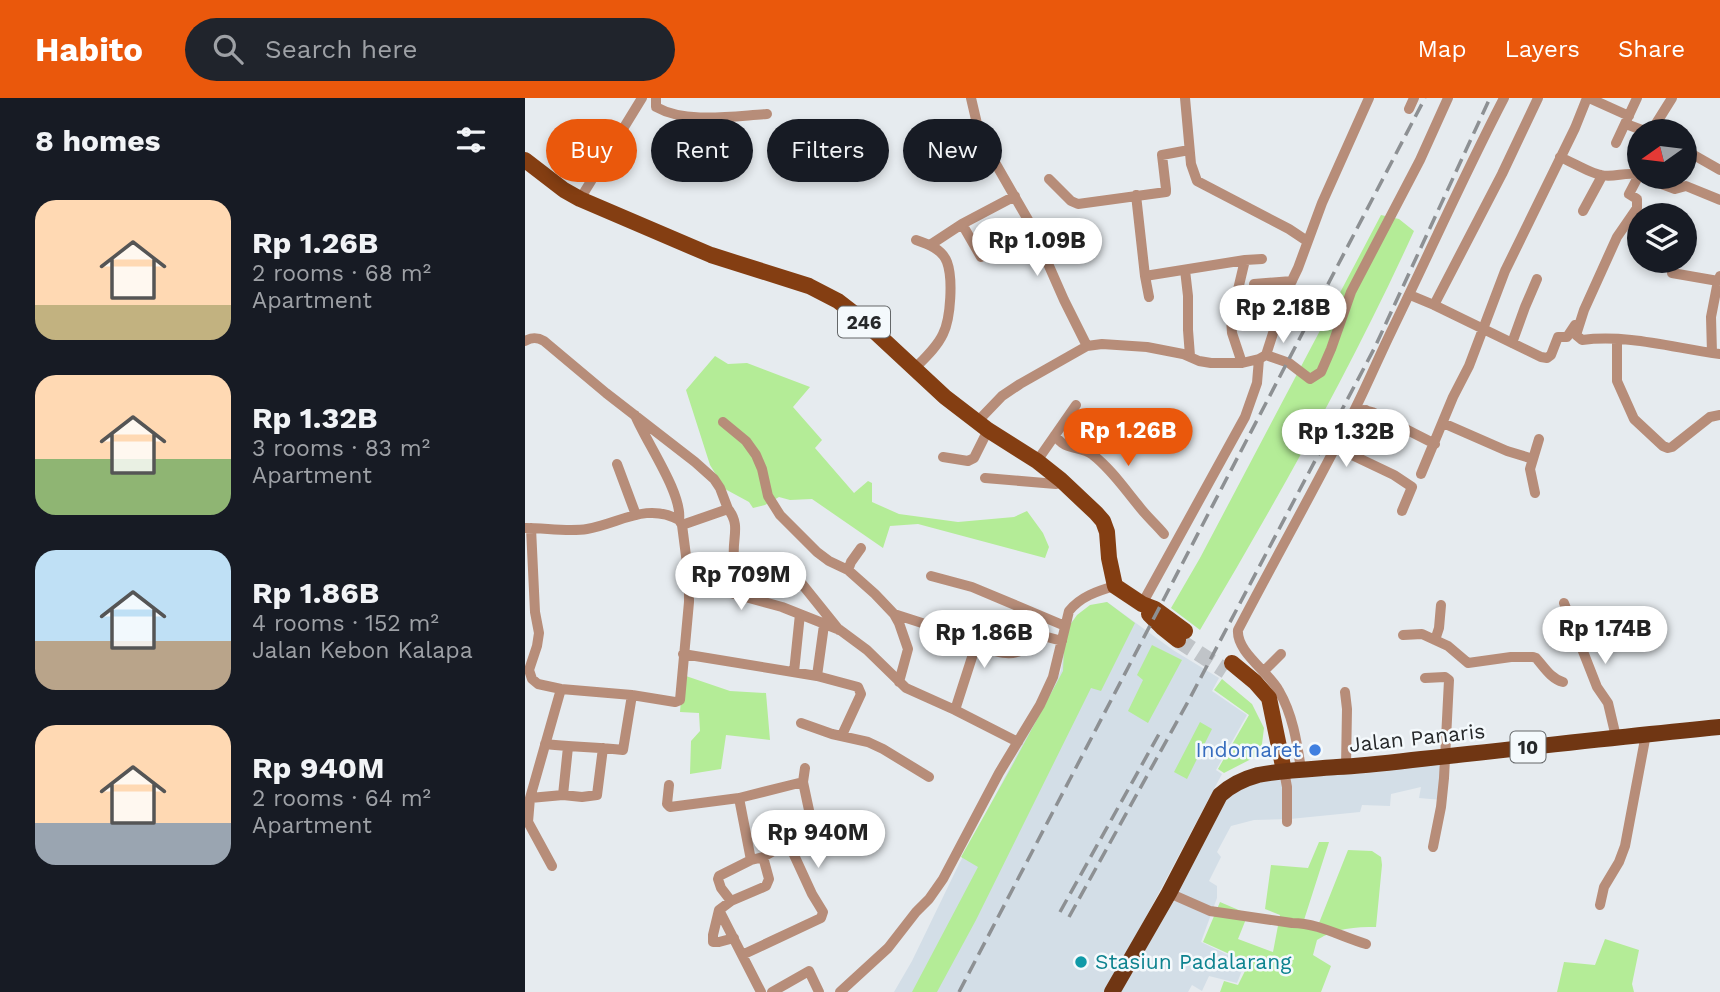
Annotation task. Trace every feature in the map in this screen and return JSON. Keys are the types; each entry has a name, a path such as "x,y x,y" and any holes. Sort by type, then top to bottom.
{"highway":[{"name":"Jalan Panaris","path":"1285,771 1445,757 1720,727"},
{"name":"10","path":"1112,992 1220,795 1239,781 1285,771"}],"main road":[{"name":"246","path":"525,160 580,199 711,256 816,289 838,301 945,397 983,426 1037,461 1103,521 1115,586"},
{"path":"1115,586 1142,604 1150,616 1182,635"},
{"path":"1229,667 1262,705 1276,728 1285,771"}],"street":[{"path":"580,199 642,98"},
{"path":"656,98 656,107 683,117 767,114"},
{"path":"971,98 978,128 1031,225 1087,346"},
{"path":"1185,98 1191,164 1197,181 1307,241"},
{"path":"1142,604 1245,417 1263,357 1307,241 1369,98"},
{"path":"1409,109 1414,98"},
{"path":"943,457 968,461 974,458 983,426 1002,396 1087,346 1102,344 1147,347 1211,363 1242,363 1263,357 1289,363 1310,379 1321,372 1351,292 1420,160 1447,98"},
{"path":"1301,769 1297,740 1280,692 1241,646 1238,630 1340,436 1410,295 1472,159 1504,98"},
{"path":"1434,305 1538,98"},
{"path":"1421,474 1469,366 1506,271 1588,98 1627,120 1616,143"},
{"path":"1627,119 1637,98"},
{"path":"1660,119 1672,98"},
{"path":"1049,179 1071,201 1078,204 1152,195 1166,192 1162,155 1189,150"},
{"path":"1697,156 1720,170"},
{"path":"1560,157 1602,176 1627,174"},
{"path":"1583,211 1602,176"},
{"path":"1410,295 1547,358 1551,355 1558,337 1570,335 1617,237 1637,208 1637,199 1629,194 1632,189"},
{"path":"1693,189 1720,200"},
{"path":"930,245 1015,195"},
{"path":"1136,195 1149,297"},
{"path":"962,225 981,257"},
{"path":"915,368 944,334 950,310 947,262 936,249 916,240"},
{"path":"1145,276 1262,259"},
{"path":"1242,363 1231,319 1245,260"},
{"path":"1185,271 1190,356"},
{"path":"1584,310 1576,335 1582,340 1615,337 1716,353 1715,318 1719,278 1672,273"},
{"path":"1512,344 1537,279"},
{"path":"1254,284 1290,285 1342,316"},
{"path":"525,341 530,338 544,341 714,479 735,521 732,546 734,557"},
{"path":"1617,339 1617,381 1634,419 1663,446 1672,447 1710,417 1720,415"},
{"path":"1037,461 1076,405"},
{"path":"1340,436 1361,412 1366,411 1435,444"},
{"path":"1366,411 1352,455 1394,475 1412,487 1402,511"},
{"path":"635,415 668,478 680,513 689,588 680,700 675,702 561,689 538,684 532,679 529,670 539,633 528,528 585,529 651,512 669,514 680,523"},
{"path":"723,422 746,440 756,455 762,468 768,496 780,515 817,552 848,570 894,614 908,649 899,682"},
{"path":"1443,423 1533,460"},
{"path":"1055,435 1058,440 1073,449 1094,455 1164,534"},
{"path":"1535,493 1530,469 1539,439"},
{"path":"617,464 636,515"},
{"path":"985,478 1056,484 1061,480"},
{"path":"680,523 728,509"},
{"path":"848,570 861,548"},
{"path":"931,576 972,587 1065,626"},
{"path":"801,584 840,631"},
{"path":"840,992 888,948 936,889 999,773 1040,705 1053,677 1069,611 1075,603 1115,586"},
{"path":"689,588 727,592 782,607 840,631 867,650 906,688 1018,742"},
{"path":"1564,603 1597,687 1608,703 1616,737"},
{"path":"1435,640 1441,605"},
{"path":"794,672 800,614"},
{"path":"894,614 922,623"},
{"path":"969,616 1062,641"},
{"path":"955,710 984,620"},
{"path":"817,676 824,625"},
{"path":"975,645 1016,653 1022,650 1027,632"},
{"path":"1403,635 1422,634 1448,646 1468,663 1533,657 1554,678 1563,682"},
{"path":"683,654 817,676 858,687 861,694 842,735"},
{"path":"1264,671 1281,654"},
{"path":"1425,678 1445,677 1449,680 1441,807 1433,847"},
{"path":"552,866 527,823 530,798 561,689"},
{"path":"1345,692 1346,767"},
{"path":"545,744 623,750 632,695"},
{"path":"801,723 868,742 929,777"},
{"path":"1600,905 1604,887 1625,846 1646,734"},
{"path":"563,795 568,747"},
{"path":"530,798 597,795 603,748"},
{"path":"805,768 803,782 813,829"},
{"path":"1285,771 1287,822"},
{"path":"669,785 667,804 670,807 739,798 803,782"},
{"path":"739,798 751,860"},
{"path":"731,901 721,888 717,878 719,876 813,829 848,815"},
{"path":"742,955 823,915 783,831"},
{"path":"734,938 713,942 719,910 731,901 766,886 769,878 763,856"},
{"path":"1168,893 1210,911 1303,923 1366,944"},
{"path":"719,910 761,992"},
{"path":"772,992 809,971 819,992"}],"shaded area":[{"name":"Stasiun Padalarang","path":"1107,602 1173,650 1219,678 1212,691 1247,715 1216,770 1222,774 1106,992 894,992 1061,671 1066,638 1072,621 1088,608"},
{"path":"1444,762 1442,800 1419,798 1421,787 1391,794 1390,806 1362,805 1360,812 1254,820 1231,826 1217,852 1221,857 1209,881 1217,886 1217,898 1201,942 1245,963 1237,983 1209,976 1202,991 1192,985 1188,992 1119,992 1213,817 1230,794 1263,779"}],"green space":[{"path":"1381,215 1399,219 1414,231 1312,434 1200,630 1171,608"},
{"path":"715,356 728,364 747,363 810,387 793,407 822,440 815,448 854,493 868,481 872,483 872,502 899,514 958,522 1014,517 1027,511 1043,533 1049,547 1045,558 918,524 890,526 883,548 812,499 790,500 779,497 753,508 749,502 725,489 710,465 686,390"},
{"path":"1107,602 1135,623 1101,691 1091,688 976,920 937,992 912,992 978,867 961,857 1063,671 1064,648 1070,625 1077,615 1090,605"},
{"path":"1152,645 1182,660 1148,723 1128,711 1143,680 1137,675"},
{"path":"683,675 730,691 766,693 770,740 726,735 721,769 690,774 691,741 700,731 699,713 680,712"},
{"path":"1222,679 1252,704 1264,728 1257,756 1224,773 1218,769 1249,715 1214,690"},
{"path":"1200,722 1212,729 1187,779 1174,772"},
{"path":"1319,842 1329,842 1304,920 1319,923 1348,850 1372,851 1381,857 1382,865 1376,927 1338,931 1317,940 1313,955 1331,966 1321,992 1220,992 1224,981 1238,985 1249,963 1203,942 1220,902 1248,914 1238,939 1273,952 1280,915 1265,909 1271,865 1308,868"},
{"path":"1605,939 1639,950 1632,984 1634,992 1557,992 1564,962 1595,965"}],"tunnel":[{"path":"1178,640 1226,671"}],"railway":[{"path":"959,992 1425,98"},
{"path":"1069,917 1190,698 1375,347 1490,98"},
{"path":"1060,912 1159,734"}],"place":[{"name":"Indomaret","path":"1315,750"},
{"name":"Stasiun Padalarang","path":"1081,962"}]}
